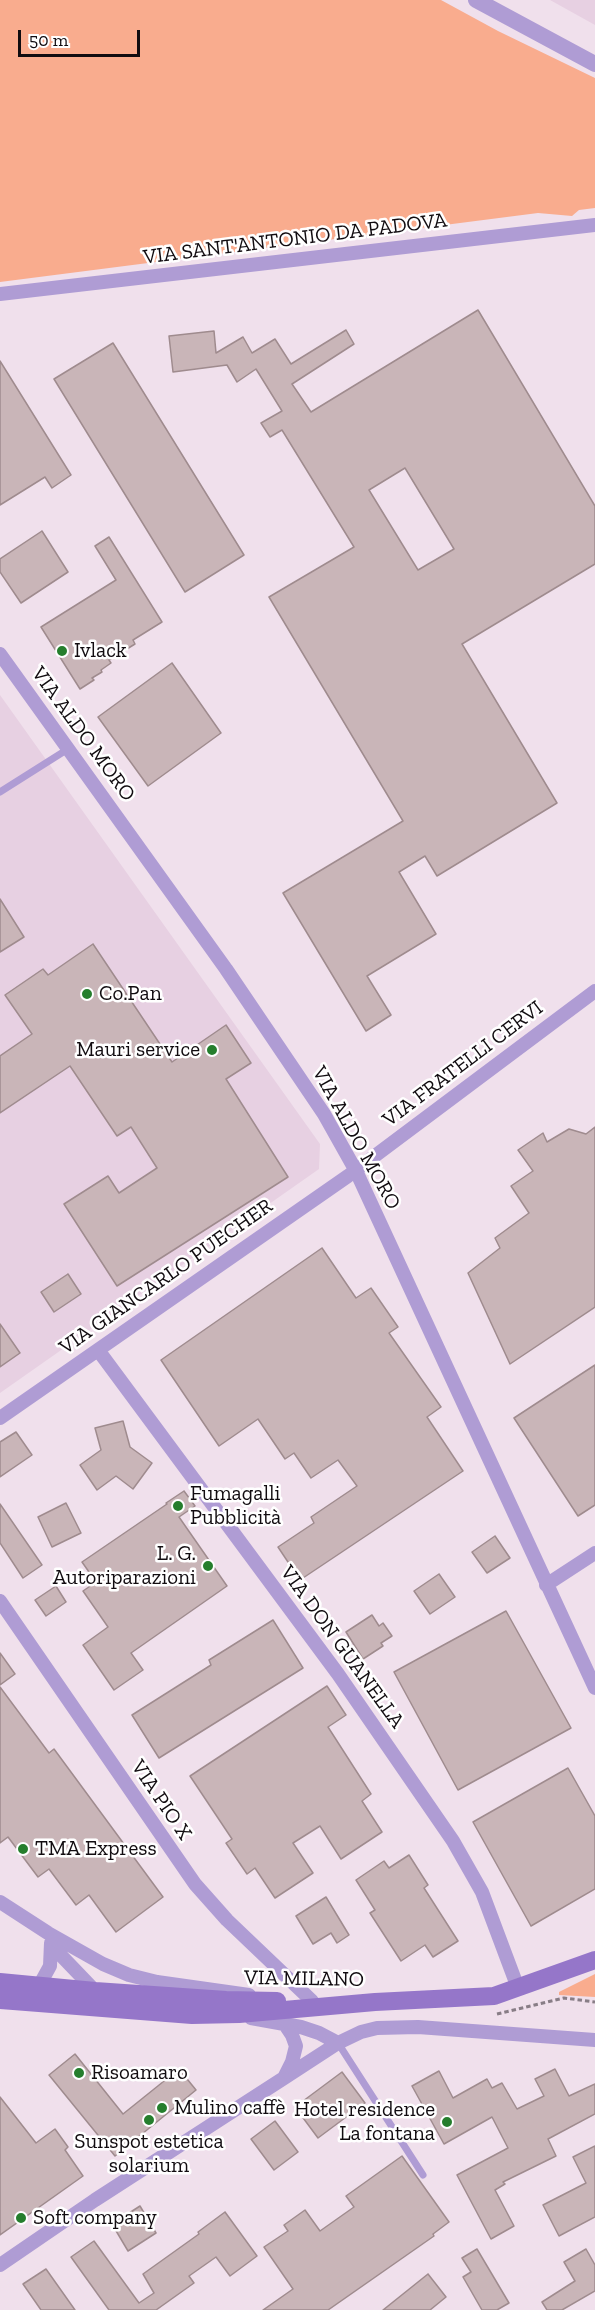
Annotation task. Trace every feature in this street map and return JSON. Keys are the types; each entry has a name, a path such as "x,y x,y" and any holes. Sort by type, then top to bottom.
{"main road":[{"path":"375,2002 494,1996 593,1960"},
{"name":"VIA MILANO","path":"0,1982 226,2000 375,2002"},
{"name":"VIA MILANO","path":"0,2000 192,2015 375,2002"}],"street":[{"path":"476,0 595,64"},
{"name":"VIA SANT'ANTONIO DA PADOVA","path":"0,294 595,225"},
{"name":"VIA ALDO MORO","path":"0,654 307,1087 356,1171 595,1688"},
{"name":"VIA FRATELLI CERVI","path":"356,1171 595,991"},
{"name":"VIA GIANCARLO PUECHER","path":"0,1418 356,1171"},
{"name":"VIA DON GUANELLA","path":"98,1350 338,1674 453,1840 474,1876 518,1988"},
{"path":"546,1584 595,1553"},
{"name":"VIA PIO X","path":"0,1601 190,1878 227,1920 312,2001"},
{"path":"0,1902 50,1939 137,1978 168,1984 234,1991 271,2001"},
{"path":"39,1986 50,1966 50,1939"},
{"path":"50,1939 95,1991 113,2001 164,2006 192,2015"},
{"path":"222,2014 284,2023 319,2033 339,2043"},
{"path":"284,2023 294,2038 296,2050 284,2078"},
{"path":"0,2265 95,2200 355,2034 377,2028 418,2027 595,2040"}],"lane":[{"path":"0,792 68,748"},
{"path":"339,2043 423,2175"}],"path":[{"path":"495,2014 564,1998 595,2002"}],"shaded area":[{"path":"0,0 441,0 498,31 595,78 595,208 579,210 572,216 538,213 0,282"},
{"path":"550,0 595,0 595,25"},
{"path":"0,695 320,1144 319,1169 0,1393"},
{"path":"595,1974 595,1997 559,1995 559,1992"}],"building":[{"path":"478,310 595,506 595,564 462,644 557,803 437,876 425,856 399,872 436,934 367,976 391,1015 366,1031 283,893 403,821 269,597 354,547 282,430 270,437 261,423 282,411 256,369 237,382 227,365 173,372 169,336 214,331 216,353 243,337 252,353 275,339 291,364 346,330 354,344 292,384 311,412","holes":["405,468 454,549 418,570 369,490"]},
{"path":"113,343 244,555 185,592 54,379"},
{"path":"0,361 71,475 52,488 45,477 0,505"},
{"path":"42,531 68,572 21,603 0,572 0,559"},
{"path":"109,537 162,622 133,640 135,644 109,660 111,663 92,678 94,680 80,689 41,627 116,580 95,546"},
{"path":"172,663 221,733 148,786 98,717"},
{"path":"0,899 24,937 0,952"},
{"path":"93,944 172,1062 226,1025 251,1063 226,1079 288,1177 117,1286 64,1204 108,1176 119,1193 157,1168 131,1127 117,1136 70,1066 0,1113 0,1056 32,1034 5,995 43,969 48,975"},
{"path":"595,1127 595,1307 510,1364 468,1273 500,1248 495,1238 529,1213 511,1186 533,1171 518,1150 543,1133 547,1142 569,1129 586,1134"},
{"path":"322,1248 356,1298 371,1288 398,1327 389,1333 441,1407 427,1417 463,1471 300,1580 278,1547 314,1523 311,1517 357,1486 338,1460 311,1478 294,1453 285,1459 258,1419 219,1446 161,1360"},
{"path":"68,1274 81,1294 54,1312 41,1292"},
{"path":"0,1324 20,1353 0,1367"},
{"path":"595,1365 595,1505 578,1516 514,1418"},
{"path":"123,1421 130,1447 152,1463 133,1489 116,1476 97,1490 80,1465 101,1450 95,1428"},
{"path":"16,1432 32,1455 0,1477 0,1442"},
{"path":"184,1491 195,1506 179,1517 227,1586 131,1653 143,1670 114,1690 83,1645 108,1627 83,1591 96,1582 82,1562"},
{"path":"66,1503 81,1533 52,1547 38,1517"},
{"path":"0,1504 42,1565 23,1578 0,1543"},
{"path":"495,1536 510,1558 487,1573 472,1552"},
{"path":"439,1574 455,1597 430,1614 414,1591"},
{"path":"56,1586 66,1602 46,1616 35,1600"},
{"path":"506,1611 571,1728 458,1790 394,1672"},
{"path":"372,1615 379,1626 383,1623 392,1636 381,1643 383,1646 363,1659 346,1632"},
{"path":"273,1620 303,1668 159,1758 132,1715 211,1665 209,1660"},
{"path":"0,1653 15,1674 0,1685"},
{"path":"327,1686 346,1715 328,1727 371,1794 362,1801 382,1832 341,1859 320,1826 293,1843 313,1873 275,1898 255,1868 247,1874 226,1843 232,1839 190,1776"},
{"path":"0,1687 49,1753 54,1749 163,1897 116,1932 89,1895 76,1905 49,1869 38,1877 8,1837 0,1843"},
{"path":"568,1768 595,1816 595,1889 531,1926 473,1822"},
{"path":"409,1855 428,1885 424,1888 458,1941 433,1957 425,1945 401,1961 370,1913 375,1910 356,1880 384,1861 389,1868"},
{"path":"326,1897 349,1935 337,1943 331,1933 313,1944 296,1916"},
{"path":"75,2054 123,2114 179,2069 196,2090 115,2156 49,2075"},
{"path":"555,2069 569,2096 595,2084 595,2114 548,2139 556,2156 503,2182 505,2184 495,2190 514,2226 491,2239 457,2175 508,2148 492,2117 444,2144 412,2086 439,2071 453,2098 487,2079 492,2088 502,2083 517,2109 544,2096 535,2079"},
{"path":"342,2072 365,2103 318,2138 295,2107"},
{"path":"0,2097 36,2143 55,2129 68,2147 65,2150 83,2176 0,2235"},
{"path":"275,2121 298,2152 274,2170 251,2139"},
{"path":"595,2146 595,2217 559,2236 543,2205 586,2183 573,2157"},
{"path":"402,2156 449,2222 433,2234 434,2236 328,2310 263,2310 293,2289 264,2247 288,2231 284,2225 305,2210 320,2231 354,2207 346,2196"},
{"path":"140,2206 156,2233 128,2251 112,2224"},
{"path":"225,2212 257,2256 230,2276 216,2257 189,2276 194,2283 156,2310 109,2310 71,2257 94,2241 139,2303 154,2293 143,2274 199,2234 198,2232"},
{"path":"477,2249 509,2303 497,2310 482,2310 463,2277 471,2272 462,2258"},
{"path":"586,2249 595,2265 595,2291 562,2310 547,2310 542,2302 575,2281 564,2262"},
{"path":"46,2269 75,2310 41,2310 23,2284"},
{"path":"428,2274 446,2297 430,2310 383,2310"}],"place":[{"name":"Ivlack","path":"62,651"},
{"name":"Co.Pan","path":"87,994"},
{"name":"Mauri service","path":"212,1050"},
{"name":"Fumagalli Pubblicità","path":"178,1506"},
{"name":"L. G. Autoriparazioni","path":"208,1566"},
{"name":"TMA Express","path":"23,1849"},
{"name":"Risoamaro","path":"79,2073"},
{"name":"Mulino caffè","path":"162,2108"},
{"name":"Sunspot estetica solarium","path":"149,2120"},
{"name":"Hotel residence La fontana","path":"447,2122"},
{"name":"Soft company","path":"21,2218"}]}
